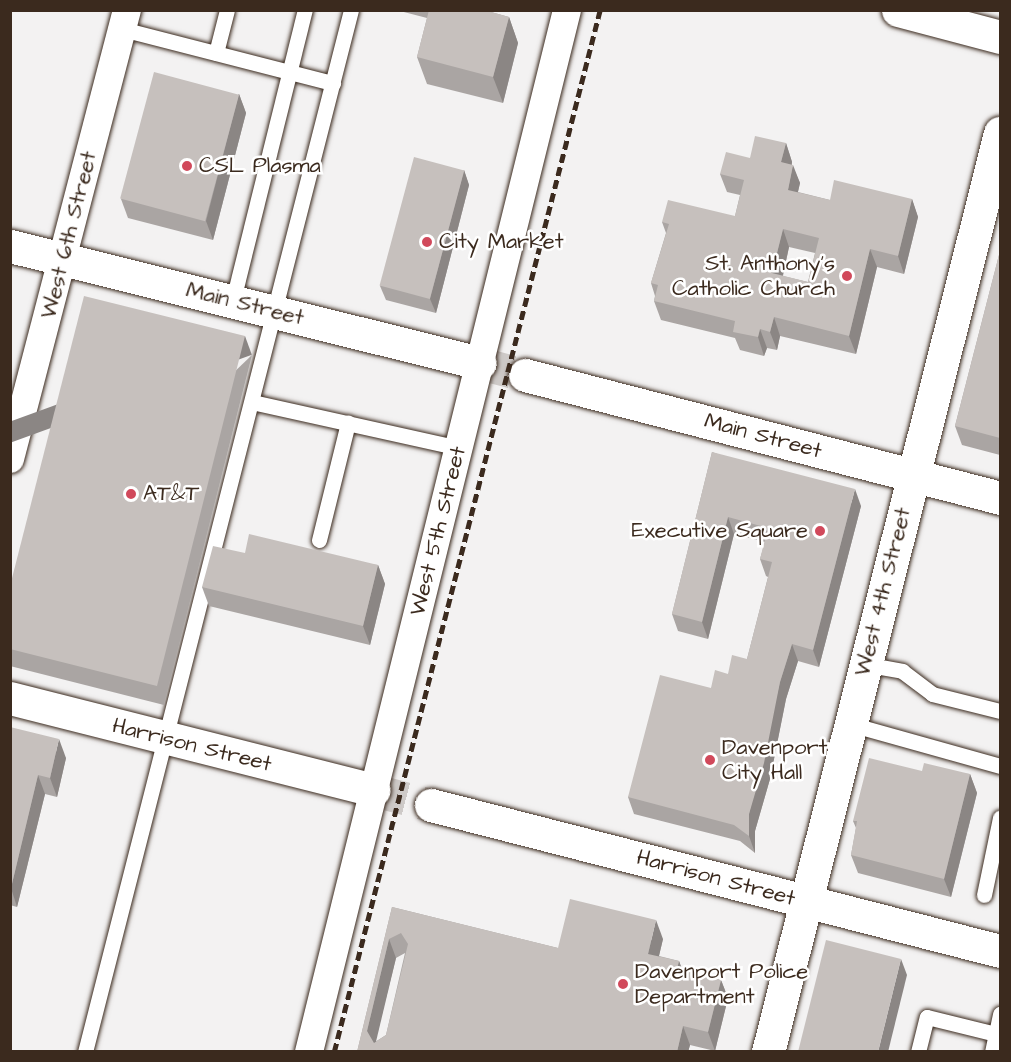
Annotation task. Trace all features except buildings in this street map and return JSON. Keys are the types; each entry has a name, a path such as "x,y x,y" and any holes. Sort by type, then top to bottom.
{"main road":[{"path":"898,10 1000,37"},
{"name":"West 4th Street","path":"768,1052 864,664 1000,133"},
{"name":"Main Street","path":"10,246 480,363"},
{"name":"Main Street","path":"525,375 1000,498"},
{"name":"Harrison Street","path":"10,698 374,790"},
{"name":"Harrison Street","path":"431,805 1000,951"}],"street":[{"name":"West 5th Street","path":"309,1052 567,10"},
{"name":"West 6th Street","path":"10,459 124,20"}],"lane":[{"path":"216,53 227,10"},
{"path":"233,300 304,10"},
{"path":"85,1052 163,738 276,312 351,10"},
{"path":"124,20 216,53 333,83"},
{"path":"252,402 459,448"},
{"path":"319,540 348,423"},
{"path":"864,664 902,671 932,694 1000,711"},
{"path":"850,724 1000,766"},
{"path":"984,895 1000,818"},
{"path":"992,1052 1000,1014"},
{"path":"918,1052 927,1017 996,1034"}],"tunnel":[{"path":"480,363 525,375"},
{"path":"374,790 431,805"}],"railway":[{"path":"334,1052 600,10"}],"place":[{"name":"CSL Plasma","path":"187,166"},
{"name":"City Market","path":"427,242"},
{"name":"St. Anthony's Catholic Church","path":"847,276"},
{"name":"AT&T","path":"131,494"},
{"name":"Executive Square","path":"820,531"},
{"name":"Davenport City Hall","path":"710,760"},
{"name":"Davenport Police Department","path":"623,984"}]}
